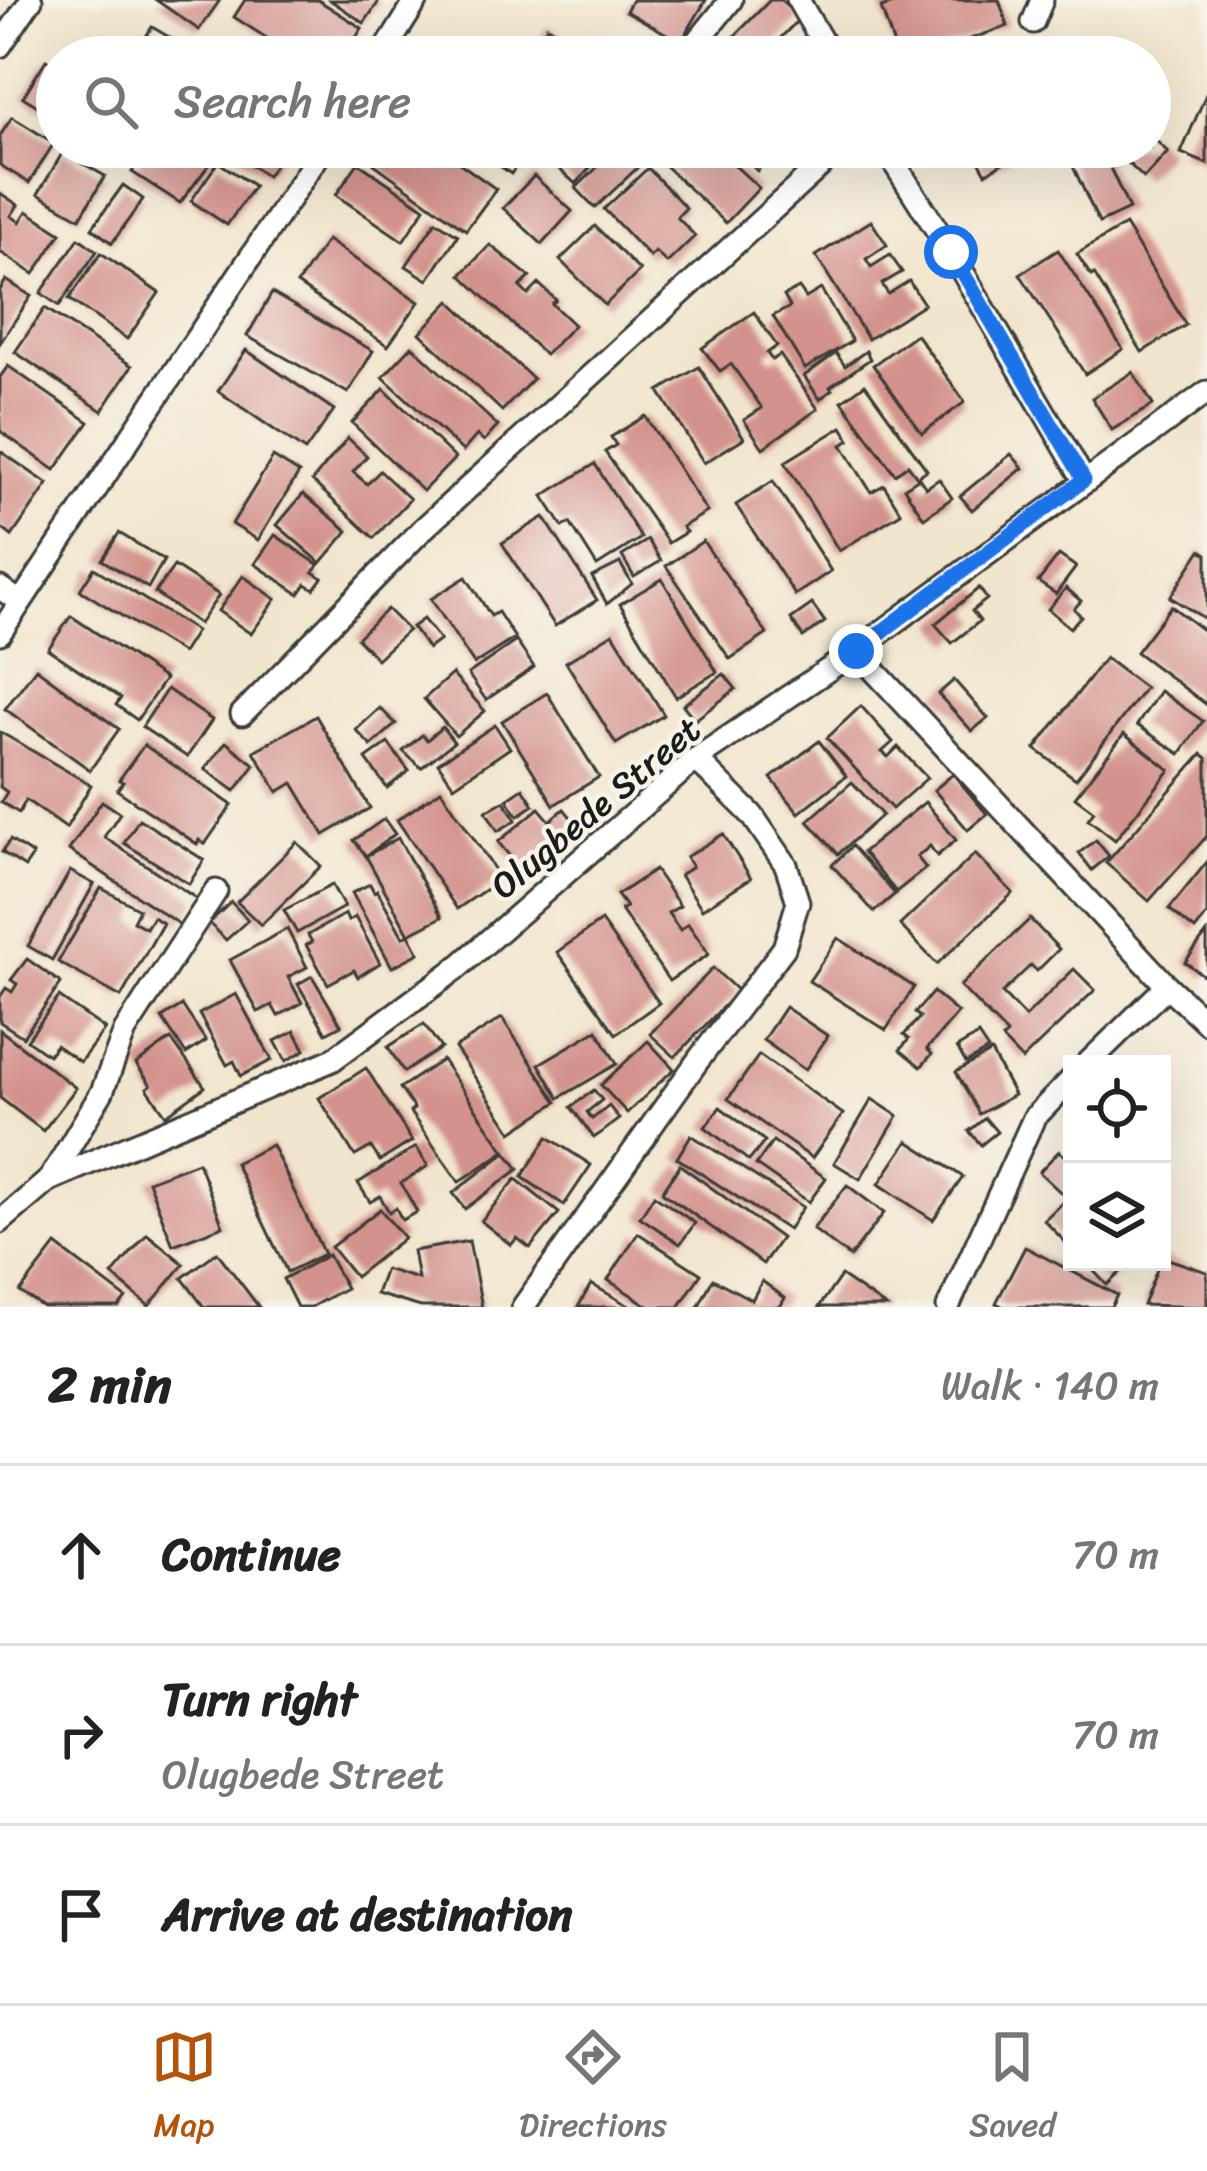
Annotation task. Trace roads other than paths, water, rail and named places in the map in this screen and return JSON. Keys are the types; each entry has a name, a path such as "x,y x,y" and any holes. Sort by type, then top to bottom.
{"street":[{"path":"0,46 31,0"},
{"path":"394,36 417,0"},
{"path":"702,36 731,0"},
{"path":"798,0 819,36"},
{"path":"0,633 311,168"},
{"path":"242,714 424,529 818,168"},
{"path":"897,168 1084,480"},
{"name":"Olugbede Street","path":"0,1222 49,1180 332,1060 456,969 696,760 856,651 1207,392"},
{"path":"0,588 20,602"},
{"path":"856,651 1167,986 1207,1023"},
{"path":"523,1307 634,1148 784,948 798,902 786,865 752,815 696,760"},
{"path":"49,1180 101,1092 125,1031 216,891"},
{"path":"1097,1055 1167,986"},
{"path":"948,1307 1034,1118 1063,1088"}]}
